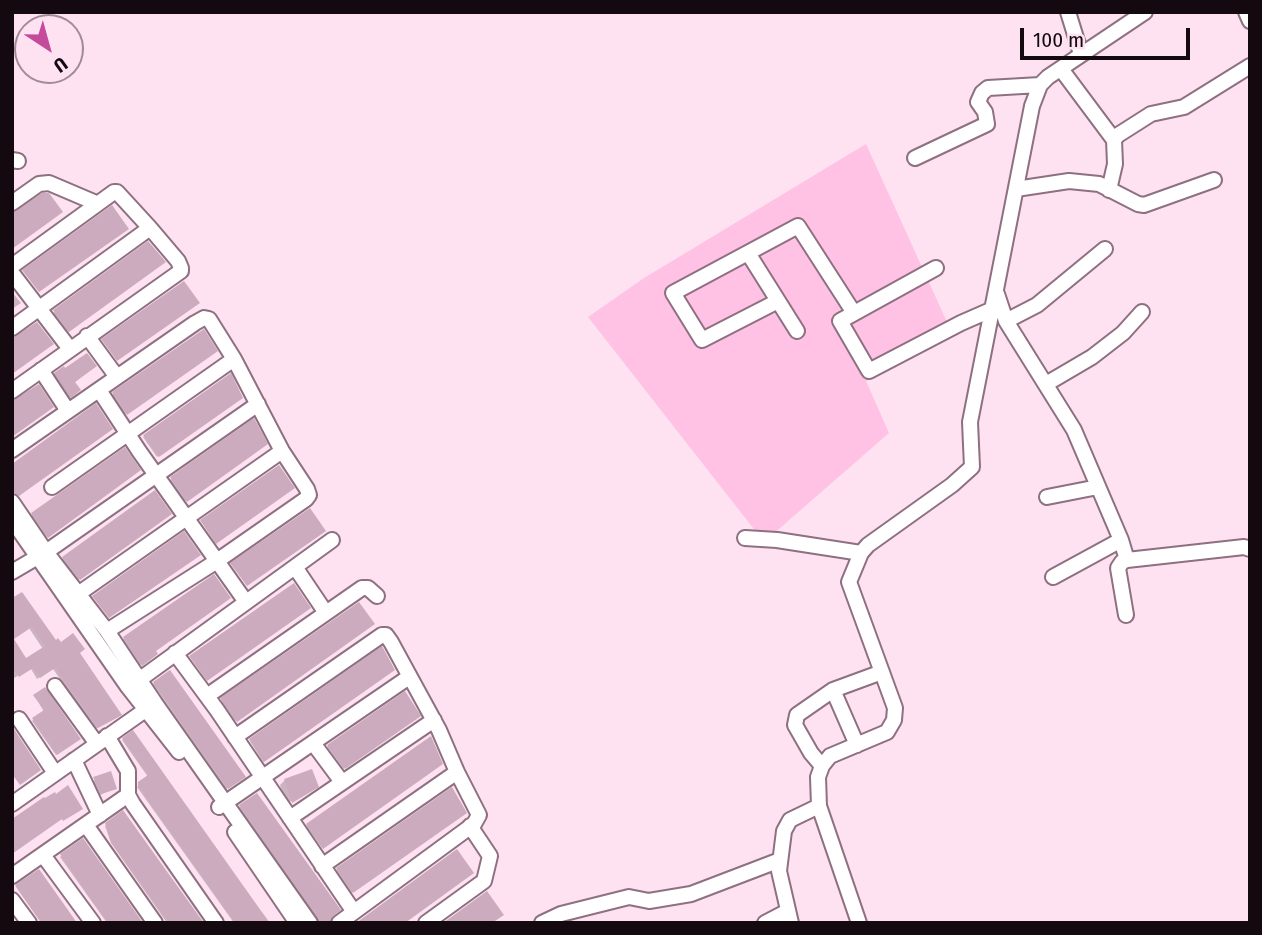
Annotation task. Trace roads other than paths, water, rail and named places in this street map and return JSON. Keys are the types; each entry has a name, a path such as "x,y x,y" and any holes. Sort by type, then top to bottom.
{"street":[{"path":"1068,12 1082,54"},
{"path":"859,923 819,806 818,777 822,765 830,757 887,732 894,720 895,708 849,582 861,553 868,545 952,485 972,467 970,422 1032,106 1040,85 1145,12"},
{"path":"1246,12 1250,21"},
{"path":"1114,140 1151,114 1184,107 1250,66"},
{"path":"1060,69 1114,140 1115,164 1109,190"},
{"path":"915,158 987,124 985,112 978,102 988,88 1040,85"},
{"path":"1016,189 1069,181 1099,184 1144,205 1214,180"},
{"path":"12,203 39,184 49,183 96,204"},
{"path":"12,266 110,193 117,192 178,261 180,271 12,391"},
{"path":"778,301 702,340 673,293 798,226 854,313"},
{"path":"12,328 150,228"},
{"path":"1006,321 1037,305 1105,249"},
{"path":"748,253 796,331"},
{"path":"936,268 840,321 869,371 993,309"},
{"path":"12,273 70,349"},
{"path":"996,293 1006,321 1074,430 1121,540 1126,560"},
{"path":"1046,384 1092,357 1123,333 1142,312"},
{"path":"12,450 204,318 209,318 234,359 282,451 307,489 309,495 217,561 107,631"},
{"path":"87,336 117,377"},
{"path":"52,487 234,359"},
{"path":"41,370 68,411"},
{"path":"99,390 246,602"},
{"path":"12,572 42,555 157,477 258,404"},
{"path":"78,594 282,451"},
{"path":"1047,497 1098,487"},
{"path":"12,502 42,555 133,684 310,923"},
{"path":"12,520 107,631 133,684"},
{"path":"745,538 777,540 861,553"},
{"path":"133,684 332,540"},
{"path":"1053,577 1121,540"},
{"path":"1126,615 1118,568 1126,560 1244,547 1250,549"},
{"path":"295,567 326,613"},
{"path":"207,696 362,588 368,588 377,596"},
{"path":"235,737 382,635 386,635 391,642 434,720 479,815 477,821 339,923"},
{"path":"175,653 354,912"},
{"path":"822,765 811,753 795,725 797,715 832,690 882,672"},
{"path":"222,806 409,677"},
{"path":"55,686 128,771 128,795 216,923"},
{"path":"832,690 857,745"},
{"path":"13,801 150,707"},
{"path":"19,719 55,773"},
{"path":"290,818 434,720"},
{"path":"313,743 342,782"},
{"path":"74,760 100,815"},
{"path":"322,866 457,772"},
{"path":"12,876 128,795"},
{"path":"222,806 298,923"},
{"path":"765,923 790,917 779,871 786,825 790,820 819,806"},
{"path":"86,825 155,923"},
{"path":"426,923 484,881 490,856 470,826"},
{"path":"43,855 93,923"},
{"path":"542,923 561,914 629,897 649,901 691,894 780,860"},
{"path":"12,900 29,923"}]}
